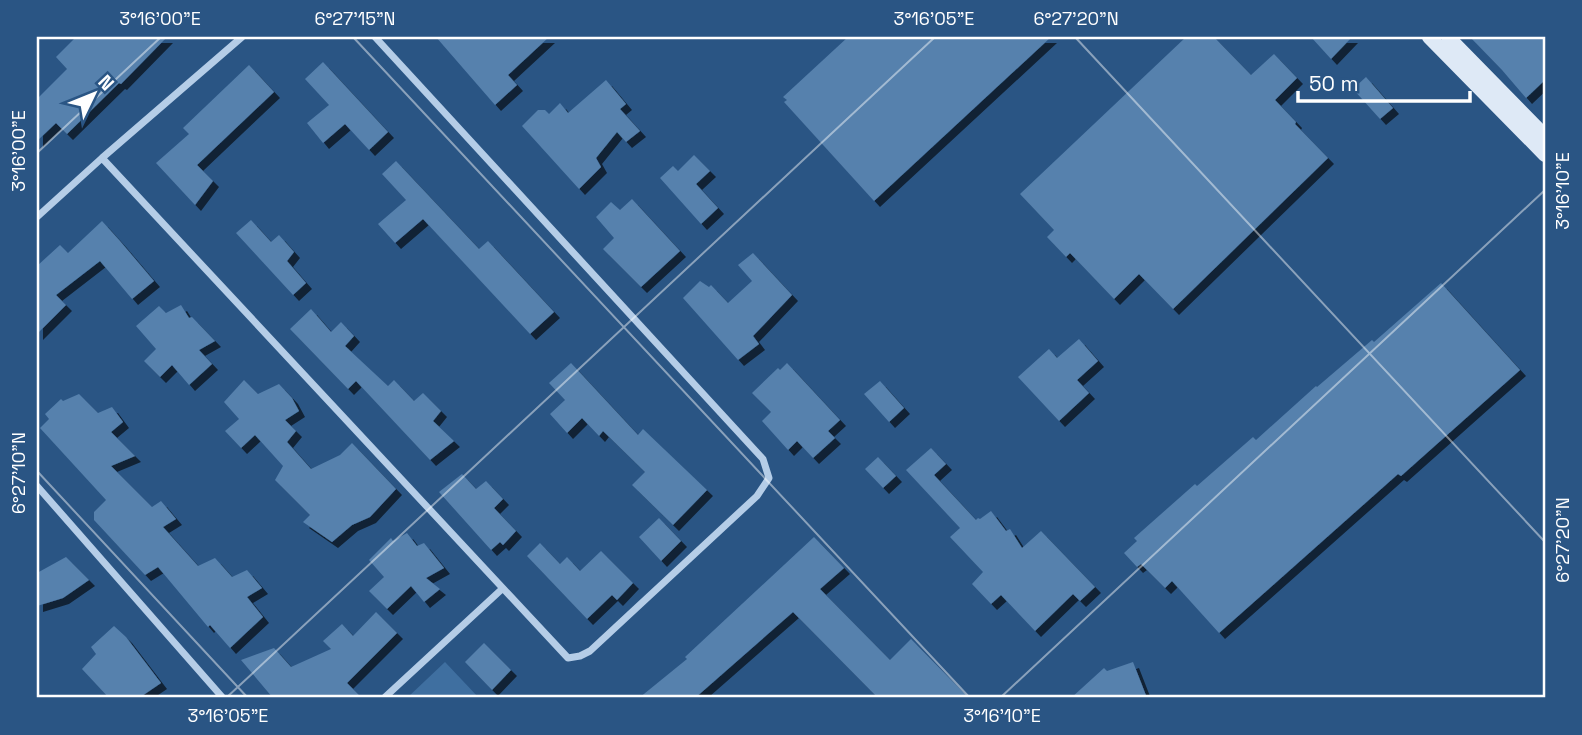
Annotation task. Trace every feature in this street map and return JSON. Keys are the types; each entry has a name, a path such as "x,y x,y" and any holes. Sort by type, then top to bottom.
{"main road":[{"path":"1429,37 1545,155"},
{"path":"1448,37 1545,136"}],"street":[{"path":"37,217 242,37"},
{"path":"102,158 568,658 590,652 757,496 769,478 763,459 375,37"},
{"path":"37,486 223,698"},
{"path":"384,698 502,589"}],"shaded area":[{"path":"445,662 479,698 407,698"}],"building":[{"path":"76,37 167,37 67,134 56,123 37,141 37,99 67,69 56,57"},
{"path":"436,37 549,37 508,75 517,85 495,105"},
{"path":"848,37 1051,37 874,201 784,102 787,100 783,97"},
{"path":"1186,37 1214,37 1251,75 1274,54 1297,78 1275,100 1328,158 1173,309 1139,274 1114,299 1070,253 1066,257 1047,237 1054,230 1020,194"},
{"path":"1311,37 1352,37 1331,59"},
{"path":"1470,37 1545,37 1545,80 1526,98"},
{"path":"323,62 388,132 369,150 345,124 323,143 307,123 329,105 305,79"},
{"path":"249,65 274,92 197,165 213,181 195,205 156,163 189,134 183,128"},
{"path":"1366,77 1393,108 1380,119 1353,89"},
{"path":"606,80 626,104 620,109 640,131 626,142 617,132 596,158 601,167 579,189 522,126 538,110 545,110 549,114 560,103 568,113"},
{"path":"694,155 710,171 696,184 718,208 701,224 660,178 673,166 678,171"},
{"path":"396,161 479,249 488,241 554,312 530,334 423,219 395,243 378,224 406,200 382,174"},
{"path":"632,199 680,251 641,287 603,249 614,238 596,217 611,202 620,210"},
{"path":"251,220 271,242 279,235 294,252 287,261 306,283 293,295 236,233"},
{"path":"102,221 154,281 132,299 100,261 56,295 66,305 37,334 37,266 60,245 68,253"},
{"path":"753,253 792,295 753,336 759,344 738,360 683,298 700,281 709,287 711,285 728,303 752,281 738,265"},
{"path":"1441,283 1520,370 1219,633 1172,581 1165,588 1141,564 1137,567 1124,553 1137,541 1134,538 1195,484 1197,486 1253,437 1256,440 1316,386 1372,340 1374,342"},
{"path":"181,305 189,318 192,317 215,341 199,350 212,364 189,385 172,365 160,377 144,361 156,349 136,326 159,306 166,313"},
{"path":"311,309 331,332 341,322 354,336 345,346 388,386 394,380 414,401 423,393 441,411 433,421 454,441 430,460 356,381 348,389 290,329"},
{"path":"1079,339 1098,361 1077,380 1089,393 1059,421 1018,377 1049,349 1057,358"},
{"path":"571,363 638,435 643,429 707,490 673,525 632,485 645,472 603,431 599,436 582,418 567,433 550,414 565,400 549,383"},
{"path":"787,363 840,420 828,431 835,438 813,458 797,441 788,450 762,421 771,412 752,393"},
{"path":"244,380 258,394 279,384 292,398 299,411 285,420 296,431 287,442 311,469 340,455 352,443 396,489 370,517 352,525 332,542 303,522 310,515 275,480 283,466 255,435 241,448 225,431 239,419 224,402"},
{"path":"880,381 904,408 889,422 864,394"},
{"path":"79,394 98,413 112,407 123,422 111,432 135,456 111,466 152,507 161,501 176,519 163,527 198,566 215,558 232,577 247,570 262,588 247,597 263,617 230,648 210,625 208,627 158,567 145,575 94,520 94,512 106,500 40,428 49,419 45,414 61,399 63,401"},
{"path":"931,448 946,464 934,475 976,520 991,511 1006,531 1010,529 1022,548 1041,531 1095,587 1080,601 1073,594 1035,631 1001,595 991,604 972,584 983,572 950,537 960,528 906,470"},
{"path":"878,457 896,476 883,488 865,469"},
{"path":"462,474 476,489 486,481 503,499 494,508 516,531 503,545 500,542 491,550 439,492"},
{"path":"659,518 681,541 661,561 639,537"},
{"path":"407,533 417,546 424,543 444,568 426,578 440,589 424,602 411,586 387,609 369,591 384,577 369,560 391,538 393,541"},
{"path":"814,537 844,568 820,589 890,660 911,639 969,698 878,698 793,612 695,698 639,698 687,659 685,657"},
{"path":"540,543 560,564 567,557 580,571 601,551 633,583 617,600 612,595 587,619 527,556"},
{"path":"66,557 89,580 63,598 37,606 37,573"},
{"path":"376,612 397,633 347,683 362,698 273,698 241,660 274,648 291,667 331,649 323,641 342,624 353,636"},
{"path":"114,626 126,637 161,683 139,698 109,698 82,669 96,654 91,647"},
{"path":"484,643 511,670 492,690 465,662"},
{"path":"1133,662 1147,698 1071,698 1104,668 1107,671"}]}
